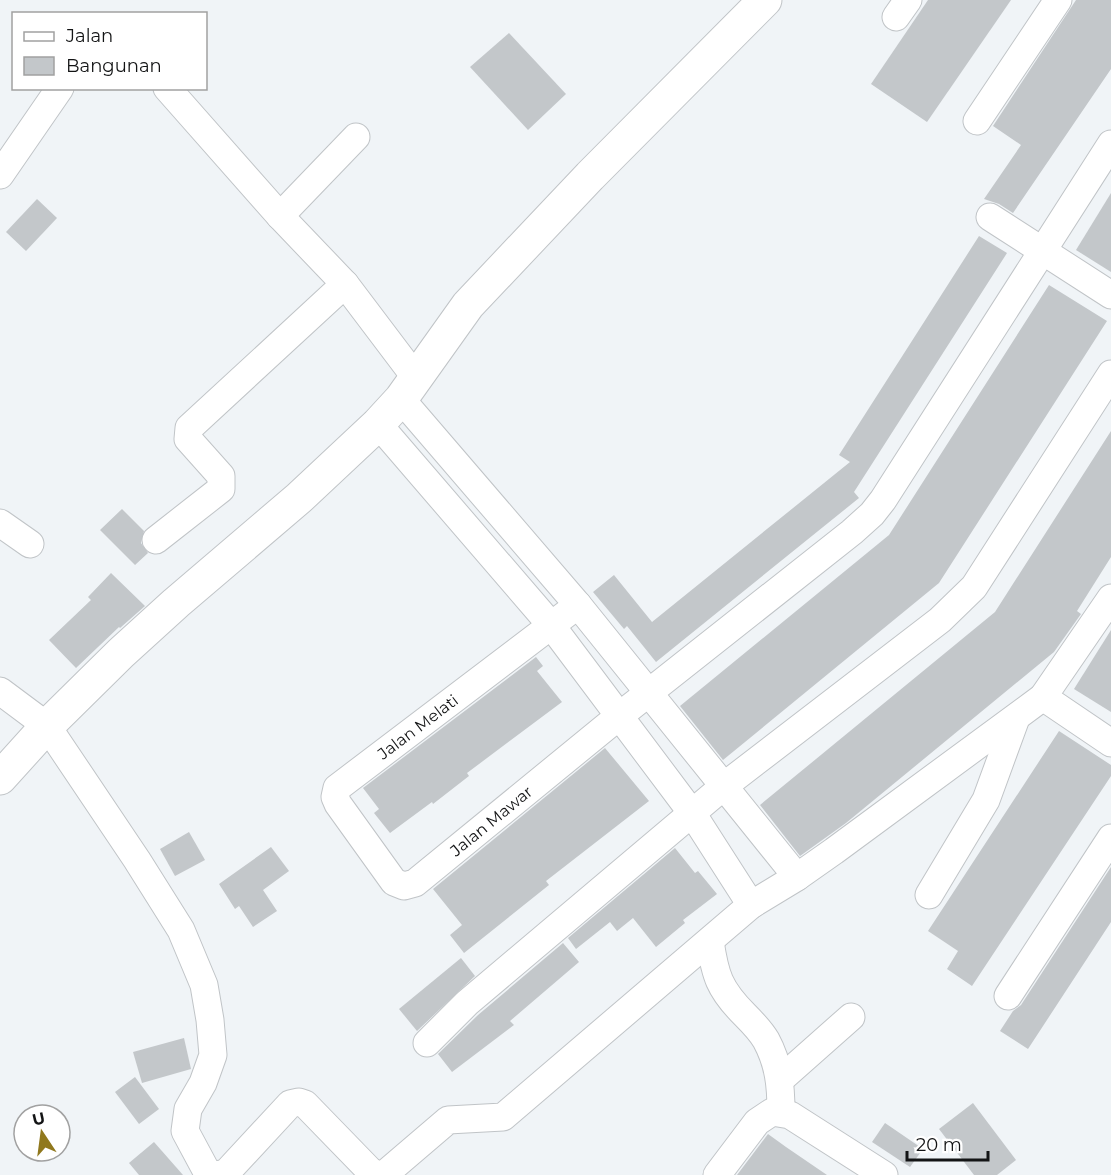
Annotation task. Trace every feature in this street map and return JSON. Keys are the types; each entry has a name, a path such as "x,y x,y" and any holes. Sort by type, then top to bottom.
{"street":[{"path":"0,778 47,726 176,603 299,498 378,424 408,388 475,297 590,176 765,0"},
{"path":"977,121 1058,0"},
{"path":"0,175 59,90"},
{"path":"169,90 280,216 345,284 408,388 648,695 797,877"},
{"path":"280,216 356,137"},
{"path":"618,717 852,531 878,507 1111,144"},
{"path":"990,217 1111,295"},
{"path":"156,540 221,489 221,476 188,439 189,428 345,284"},
{"path":"427,1043 467,1003 724,786 940,620 968,595 1111,375"},
{"path":"378,424 551,625 692,813 751,905"},
{"path":"0,524 30,544"},
{"path":"0,691 47,726 181,930 204,985 213,1055 203,1083 188,1109 184,1131 207,1172 216,1175 226,1173 290,1104 299,1102 305,1104 374,1175 386,1173 448,1120 503,1117 751,905 797,877 1043,697 1111,598"},
{"path":"551,625 578,605"},
{"name":"Jalan Melati","path":"368,845 338,804 335,797 337,788 551,625"},
{"path":"1043,697 1111,743"},
{"name":"Jalan Mawar","path":"368,845 394,882 404,886 415,883 618,717"},
{"path":"929,895 986,800 1016,718"},
{"path":"1008,996 1111,838"},
{"path":"710,941 714,972 732,1001 767,1041 781,1079 782,1113"},
{"path":"781,1079 851,1017"},
{"path":"717,1175 757,1122 772,1112 790,1115 884,1175"}],"building":[{"path":"928,0 1011,0 927,122 871,84"},
{"path":"1076,0 1111,0 1111,69 1013,213 999,204 984,199 1021,145 993,126"},
{"path":"509,33 566,94 528,130 470,67"},
{"path":"1111,193 1111,272 1076,250"},
{"path":"37,199 57,218 26,251 6,232"},
{"path":"979,236 1007,253 854,492 859,498 656,662 627,626 624,629 593,592 614,575 652,622 850,462 839,455"},
{"path":"1049,285 1107,321 939,583 723,760 680,706 889,535"},
{"path":"1111,431 1111,557 1077,611 1081,614 1054,652 846,823 800,856 760,805 995,612"},
{"path":"122,509 144,531 141,543 148,553 135,565 100,530"},
{"path":"111,573 145,606 76,668 49,640 91,600 88,597"},
{"path":"1111,630 1111,712 1074,689"},
{"path":"536,657 543,666 537,671 562,702 467,773 469,776 433,804 432,802 390,833 374,813 379,809 363,788"},
{"path":"1059,731 1111,765 1111,776 972,986 947,969 958,951 928,931"},
{"path":"605,748 649,801 546,881 549,885 464,953 450,935 462,925 433,889"},
{"path":"189,832 205,860 175,876 160,849"},
{"path":"271,847 289,871 263,890 277,911 253,927 239,906 235,909 219,884"},
{"path":"675,848 695,873 698,871 717,894 683,920 685,923 656,947 633,918 617,931 610,922 576,949 568,938"},
{"path":"1111,867 1111,922 1028,1049 1000,1031 1013,1011 1021,1005"},
{"path":"563,943 579,962 510,1021 514,1025 452,1072 438,1054 478,1015"},
{"path":"461,958 475,976 417,1031 399,1009"},
{"path":"184,1038 191,1069 142,1083 133,1052"},
{"path":"135,1077 159,1109 139,1124 115,1092"},
{"path":"973,1103 1016,1160 997,1175 974,1175 939,1129"},
{"path":"885,1123 923,1149 910,1167 872,1142"},
{"path":"768,1134 786,1147 827,1175 737,1175"},
{"path":"154,1142 183,1175 139,1175 129,1163"}]}
